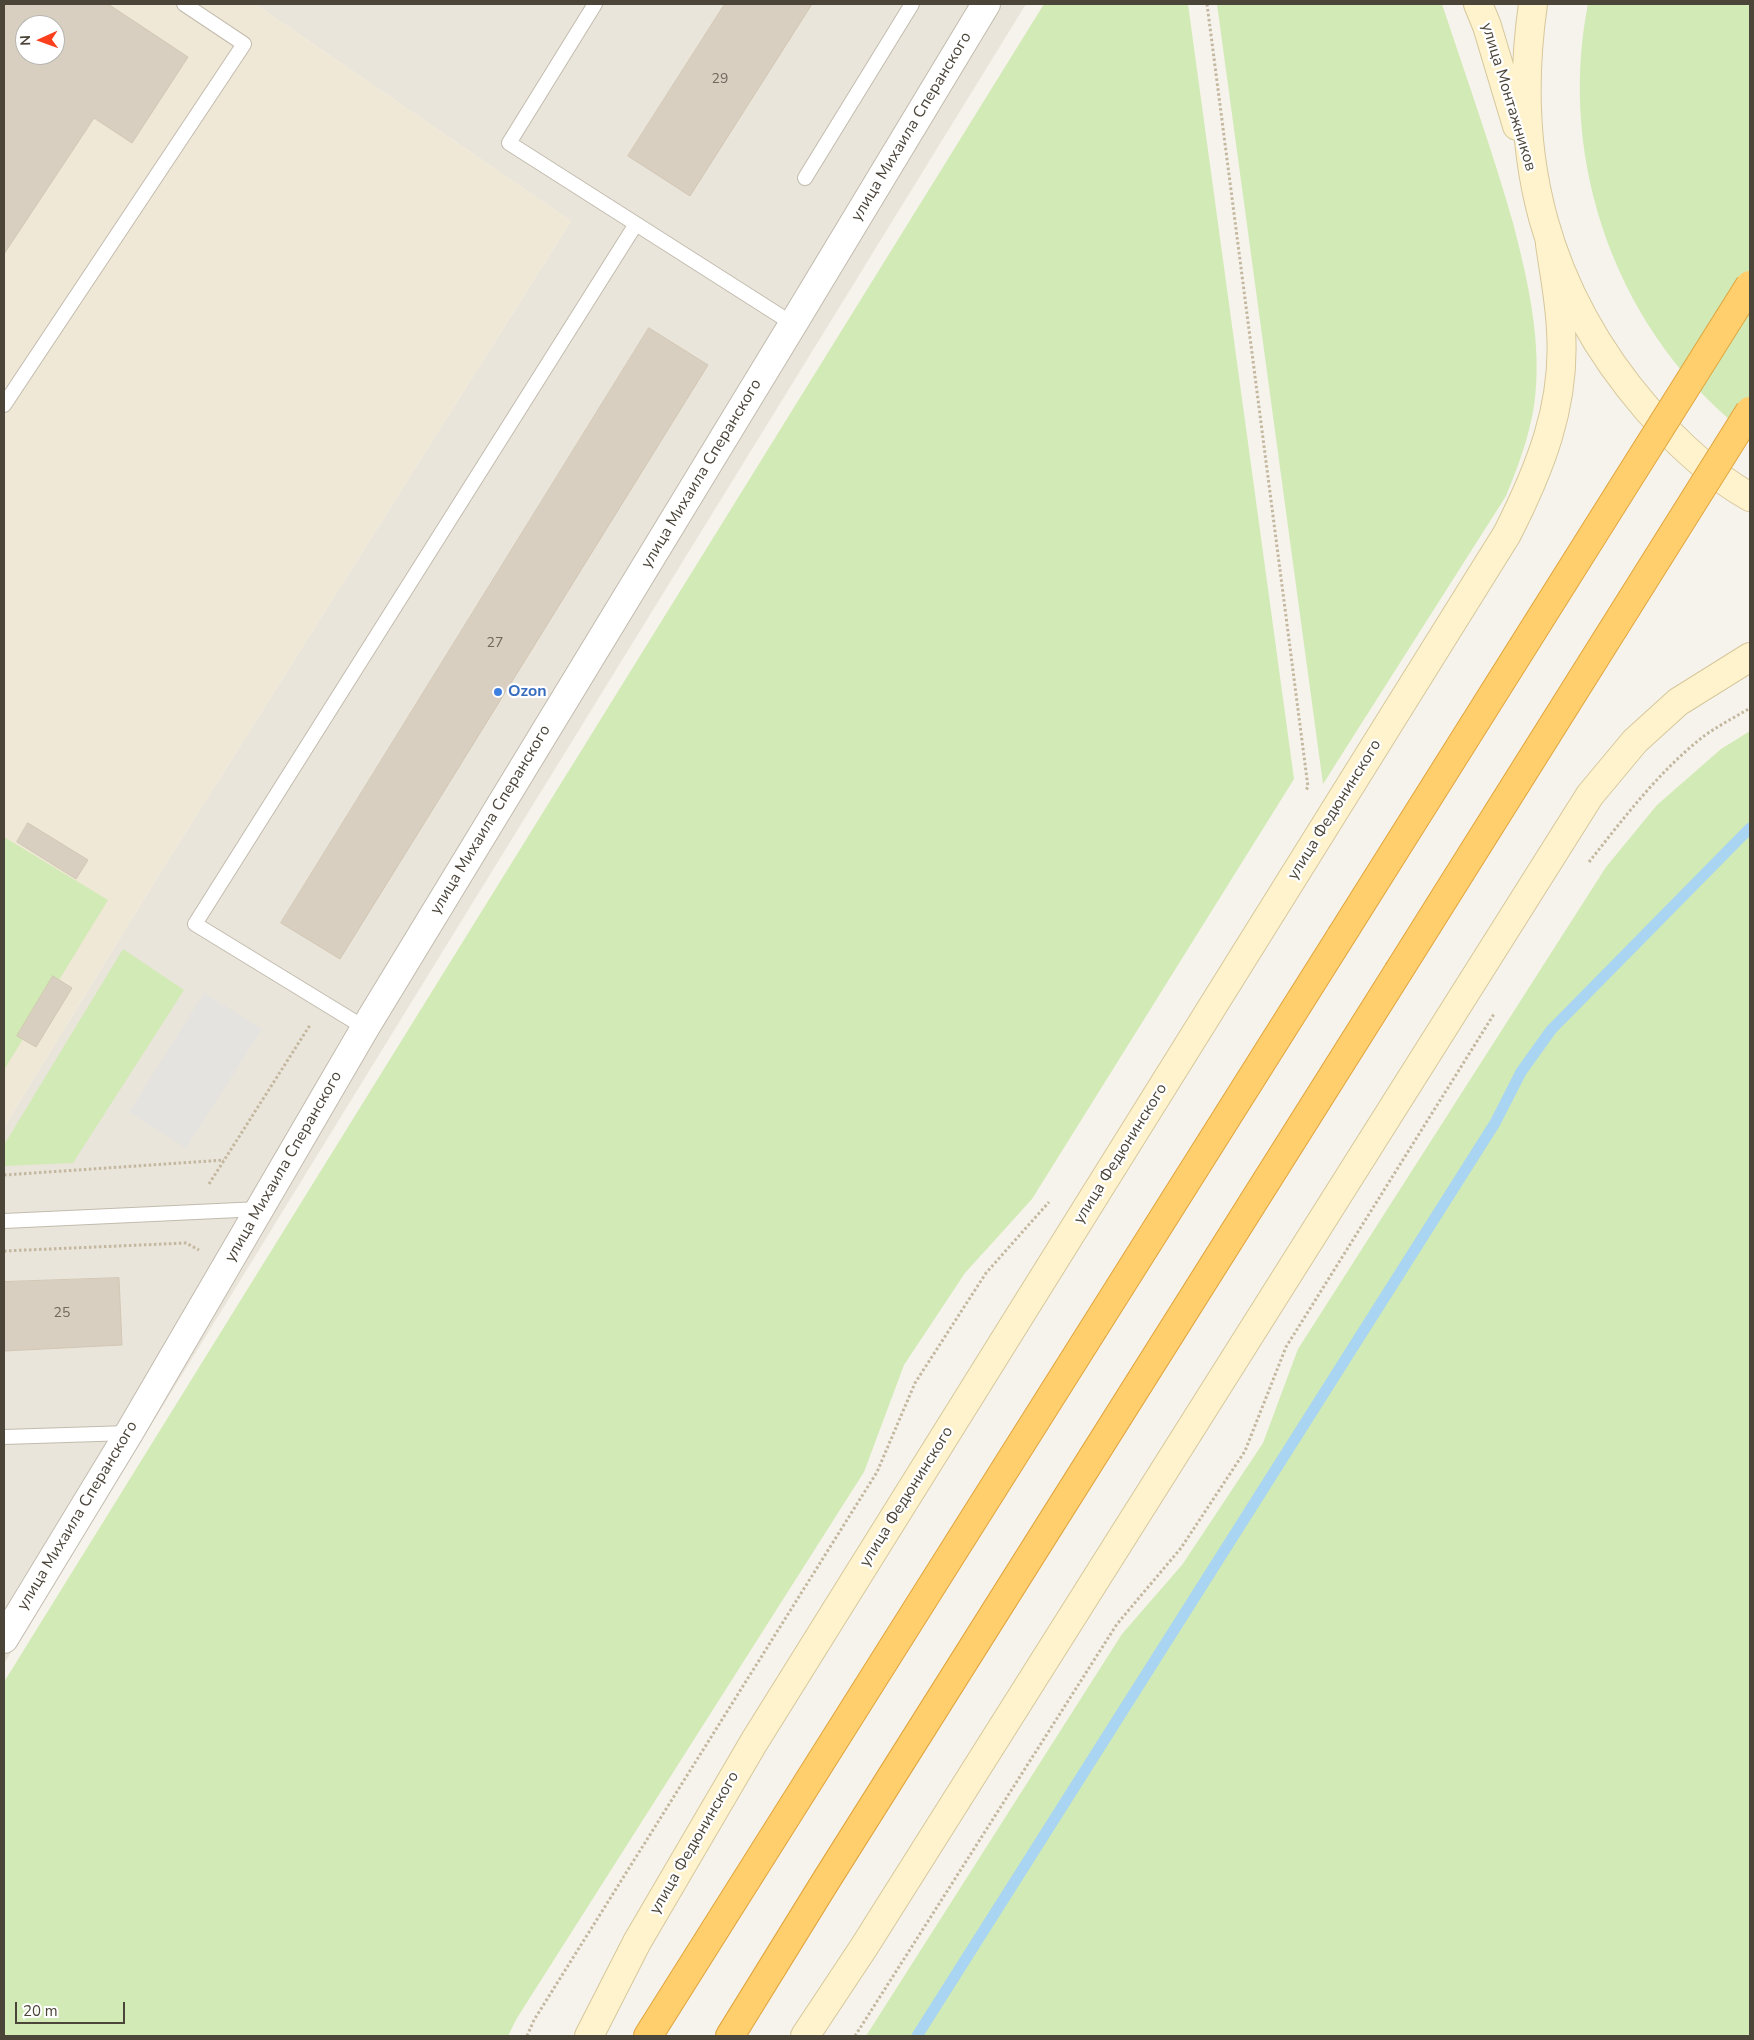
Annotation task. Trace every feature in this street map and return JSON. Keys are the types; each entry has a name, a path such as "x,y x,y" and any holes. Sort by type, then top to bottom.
{"highway":[{"path":"648,2036 1750,285"},
{"path":"730,2036 832,1870 1750,411"}],"main road":[{"name":"улица Монтажников","path":"1478,4 1487,26 1536,191"},
{"path":"1533,4 1528,37 1525,82 1527,136 1536,191 1550,244 1571,295 1597,342 1628,386 1663,426 1702,463 1750,497"},
{"name":"улица Федюнинского","path":"589,2036 637,1942 754,1742 1507,534 1530,490 1545,450 1556,407 1561,365 1562,331 1550,244"},
{"path":"805,2036 1590,795 1635,741 1678,702 1750,658"}],"street":[{"name":"улица Михаила Сперанского","path":"4,1639 129,1433 365,1028 986,4"}],"lane":[{"path":"4,405 244,44 184,4"},
{"path":"595,4 509,143 793,324"},
{"path":"805,178 912,4"},
{"path":"365,1028 195,924 636,224"},
{"path":"4,1221 260,1209"},
{"path":"4,1437 129,1433"}],"path":[{"path":"1207,4 1308,787 1303,795"},
{"path":"1588,864 1635,805 1673,764 1705,736 1750,708"},
{"path":"186,1243 186,1197 204,1191 324,1003"},
{"path":"854,2036 1116,1624 1181,1548 1245,1451 1286,1347 1498,1008"},
{"path":"4,1176 224,1160"},
{"path":"527,2036 534,2020 877,1472 915,1383 986,1273 1054,1194"},
{"path":"4,1251 186,1243 200,1251"}],"shaded area":[{"path":"4,4 255,4 571,221 155,881 4,1127"},
{"path":"255,4 1026,4 4,1664 4,1127 155,881 571,221"},
{"path":"204,993 262,1029 186,1148 129,1112"}],"green space":[{"path":"1044,4 1188,4 1294,779 1032,1199 965,1273 904,1365 864,1472 517,2018 508,2036 4,2036 4,1682"},
{"path":"1217,4 1442,4 1505,195 1524,267 1533,313 1537,360 1534,406 1523,452 1506,496 1323,784"},
{"path":"1588,4 1750,4 1750,436 1704,396 1665,349 1633,298 1608,243 1591,185 1581,125 1580,64"},
{"path":"1750,731 1750,2036 866,2036 1122,1634 1182,1565 1263,1443 1298,1349 1606,867 1657,805 1721,749"},
{"path":"4,837 108,900 4,1070"},
{"path":"123,949 184,990 73,1163 4,1166 4,1145"}],"building":[{"path":"4,4 108,4 188,57 132,143 94,118 4,254"},
{"path":"725,4 812,4 690,196 628,156"},
{"path":"649,328 708,365 340,959 281,923"},
{"path":"28,823 88,860 76,879 17,842"},
{"path":"53,976 72,988 36,1047 17,1036"},
{"path":"119,1278 122,1345 4,1351 4,1282"}],"waterway":[{"path":"917,2036 1495,1123 1521,1072 1551,1030 1750,828"}],"place":[{"name":"Ozon","path":"498,692"}]}
